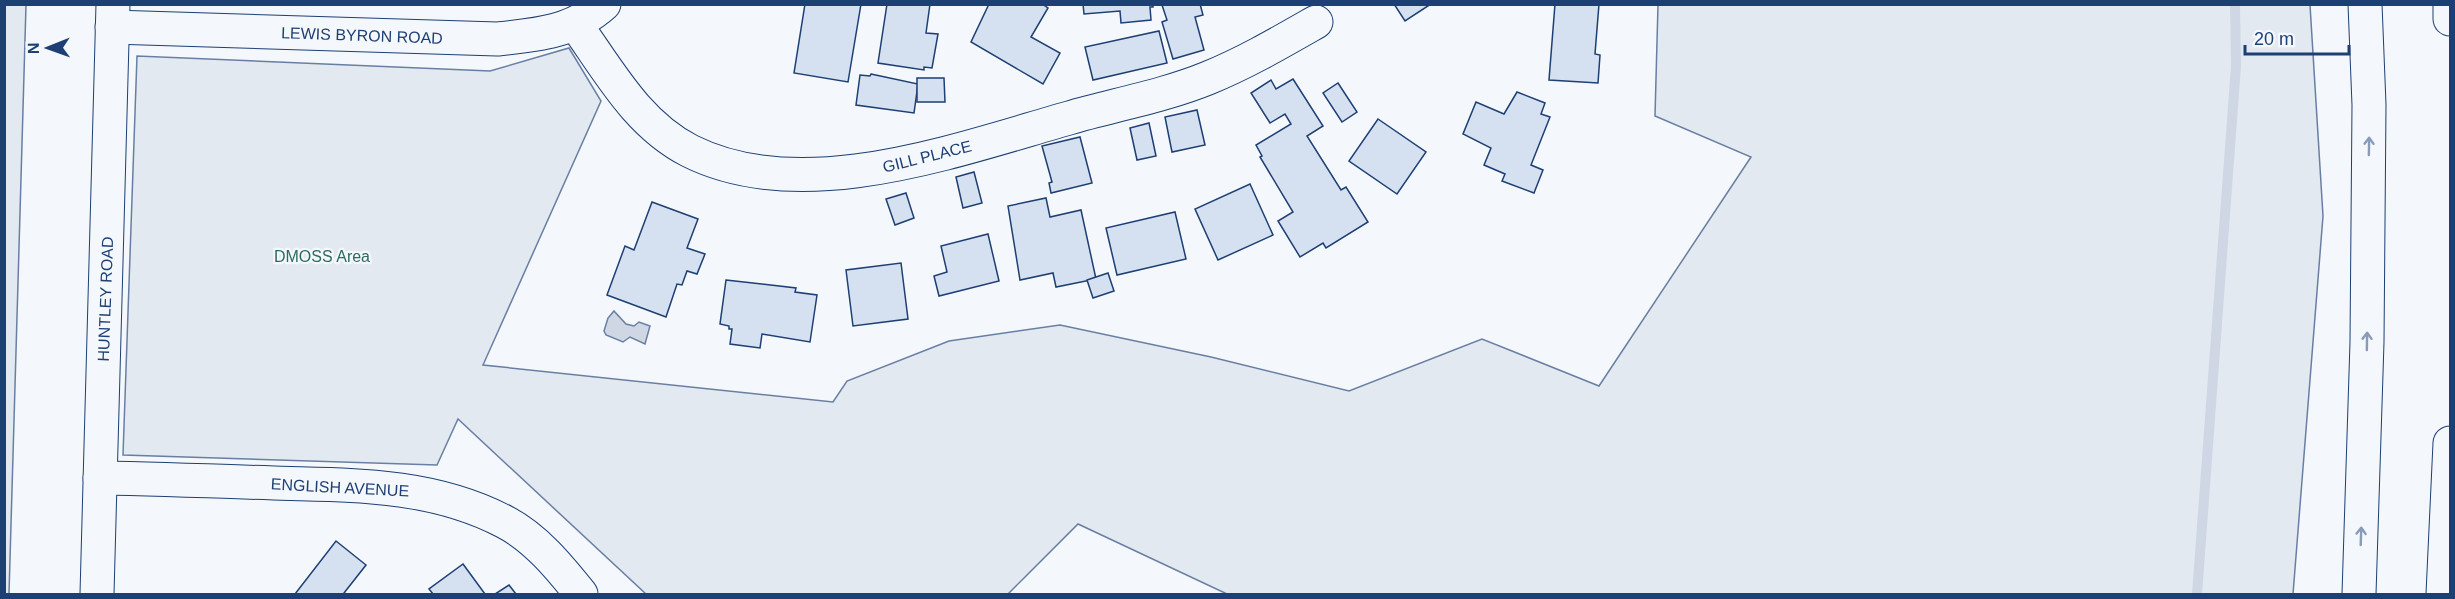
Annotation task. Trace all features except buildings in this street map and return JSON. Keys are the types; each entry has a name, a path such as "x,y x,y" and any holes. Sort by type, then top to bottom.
{"main road":[{"name":"LEWIS BYRON ROAD","path":"112,16 497,39 537,35 576,25 604,4"},
{"path":"2359,594 2367,342 2369,105 2365,4"},
{"path":"2450,4 2451,19"},
{"name":"HUNTLEY ROAD","path":"97,594 112,16"},
{"name":"GILL PLACE","path":"576,25 632,105 657,132 690,151 729,166 779,174 868,170 932,157 1206,79 1317,22"},
{"path":"2444,594 2451,443"},
{"name":"ENGLISH AVENUE","path":"100,478 371,485 418,491 470,506 508,523 540,548 581,594"}],"green space":[{"path":"4,5 26,5 9,594 4,594"},
{"name":"DMOSS Area","path":"1658,5 2310,5 2323,216 2293,594 1227,594 1078,524 1008,594 646,594 458,419 437,465 123,455 137,56 490,71 569,48 601,101 483,365 833,402 847,381 949,341 1060,325 1211,357 1349,391 1482,339 1599,386 1751,157 1655,116"}],"shaded area":[{"path":"614,311 626,324 634,326 639,322 650,326 645,344 630,337 623,342 606,335 604,331 608,318"}],"waterway":[{"path":"2197,594 2236,66 2235,4"}]}
